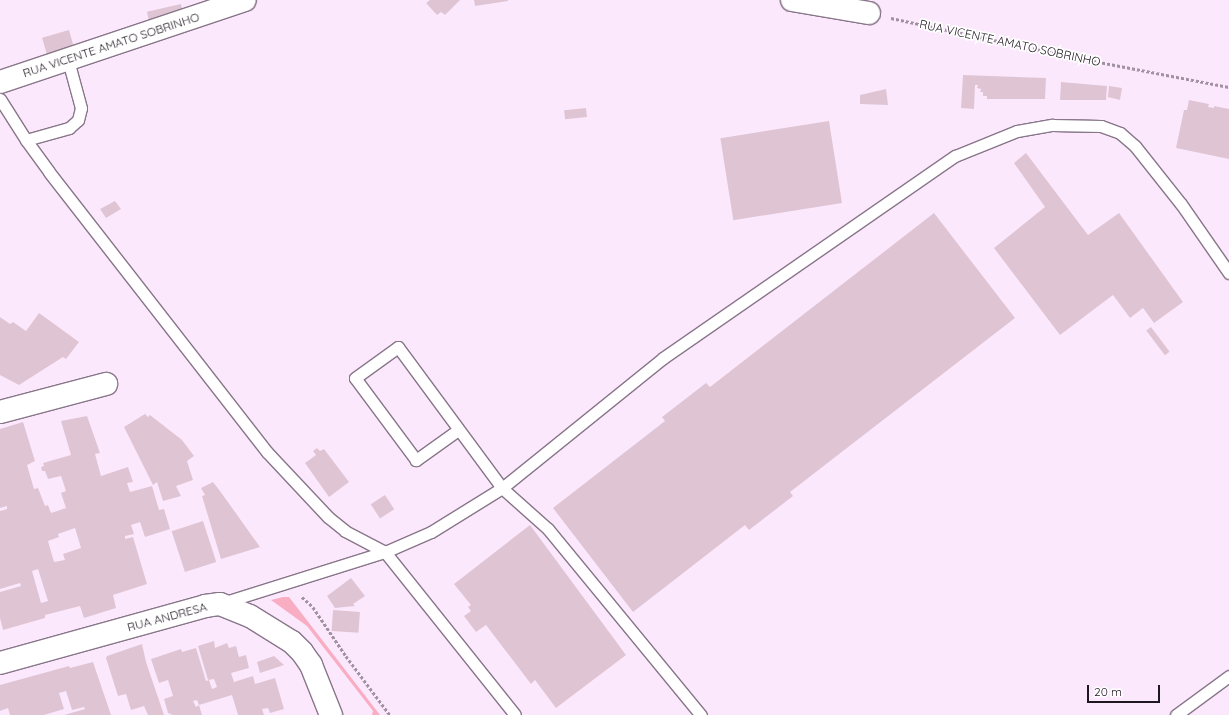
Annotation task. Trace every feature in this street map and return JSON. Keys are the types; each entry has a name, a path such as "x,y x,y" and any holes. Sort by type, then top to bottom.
{"street":[{"name":"RUA VICENTE AMATO SOBRINHO","path":"0,82 245,0"},
{"path":"792,0 870,13"},
{"path":"0,412 106,384"},
{"name":"RUA ANDRESA","path":"0,663 205,606 220,604 256,619 292,642 302,652 311,665 331,715"}],"lane":[{"path":"26,140 69,128 78,120 81,108 68,60"},
{"path":"0,99 26,140 267,452 328,516 345,531 385,552 515,715"},
{"path":"220,604 385,552 431,532 502,488 663,358 955,156 1017,131 1052,125 1101,126 1120,133 1135,146 1181,204 1229,273"},
{"path":"458,430 416,460 355,378 398,347 502,488 548,529 701,715"},
{"path":"1176,715 1229,676"}],"path":[{"name":"RUA VICENTE AMATO SOBRINHO","path":"870,13 1068,56 1229,87"}],"shaded area":[{"path":"289,597 380,715 372,715 373,711 307,626 271,600"}],"building":[{"path":"430,0 460,0 445,15 441,12 437,15 426,3"},
{"path":"474,0 508,0 508,1 475,6"},
{"path":"181,4 184,17 150,25 147,12"},
{"path":"69,30 75,51 48,59 42,38"},
{"path":"963,75 1046,78 1045,99 987,99 987,96 983,96 983,92 980,92 981,89 977,88 978,85 975,85 974,109 961,108"},
{"path":"1061,82 1107,86 1106,100 1060,100"},
{"path":"1109,86 1122,88 1120,100 1108,97"},
{"path":"886,89 888,105 860,104 860,95"},
{"path":"1189,100 1209,104 1208,107 1214,108 1214,106 1229,109 1229,159 1176,148 1184,110 1187,110"},
{"path":"586,108 587,117 565,119 564,110"},
{"path":"829,121 842,203 733,220 720,138"},
{"path":"1026,153 1088,235 1119,213 1183,302 1154,323 1143,308 1130,318 1113,295 1060,335 994,248 1045,207 1014,163"},
{"path":"115,201 121,209 106,218 100,209"},
{"path":"934,213 1015,318 790,492 793,496 749,530 745,525 633,612 553,508 665,421 662,417 706,383 710,387"},
{"path":"39,313 79,342 66,359 63,357 19,385 0,375 0,317 10,324 13,322 26,331"},
{"path":"1151,327 1170,352 1165,355 1146,331"},
{"path":"145,414 148,417 150,415 182,440 194,456 187,461 193,480 176,486 181,496 163,501 157,482 153,485 124,427"},
{"path":"87,416 100,453 95,454 101,476 128,467 133,482 127,483 130,492 152,486 159,510 164,509 170,529 145,537 140,522 131,525 134,534 125,536 125,539 133,537 147,584 113,595 116,608 84,618 80,606 45,615 45,618 3,630 0,618 0,592 21,586 20,583 0,589 0,511 7,509 7,506 0,508 0,429 23,422 35,461 27,465 34,489 38,488 45,506 48,505 51,513 66,508 61,493 66,491 61,476 48,479 45,471 42,471 41,467 44,466 43,463 71,455 61,421","holes":["75,528 81,548 63,554 65,560 54,562 48,541 59,537 58,534","38,569 48,601 41,603 32,571"]},
{"path":"317,448 320,451 324,449 349,482 329,497 305,463 316,455 313,451"},
{"path":"213,482 260,547 221,559 202,496 205,495 201,488"},
{"path":"385,495 394,509 380,519 371,504"},
{"path":"203,521 216,562 185,572 172,531"},
{"path":"530,525 626,655 556,708 535,680 531,684 486,625 476,632 464,616 471,611 468,607 471,605 454,584"},
{"path":"351,578 365,596 353,604 355,606 335,608 327,596"},
{"path":"333,610 360,612 358,633 332,631"},
{"path":"214,641 215,648 227,643 229,648 236,646 239,657 246,655 249,668 231,673 234,682 253,676 255,684 275,678 284,709 270,713 268,708 262,709 264,715 238,715 232,695 199,705 202,715 173,715 168,713 164,699 173,696 168,680 159,683 151,659 181,649 182,652 196,648 206,681 209,680 212,689 217,687 214,679 208,680 198,646","holes":["197,700 199,705 196,707 193,701"]},
{"path":"142,644 146,662 164,715 148,715 144,706 131,710 126,694 118,696 106,658 107,656"},
{"path":"274,656 284,665 260,673 257,662"},
{"path":"93,662 111,715 64,715 85,709 84,707 72,710 66,691 59,693 64,709 44,715 10,715 8,708 0,711 0,685 69,666 70,668"}]}
